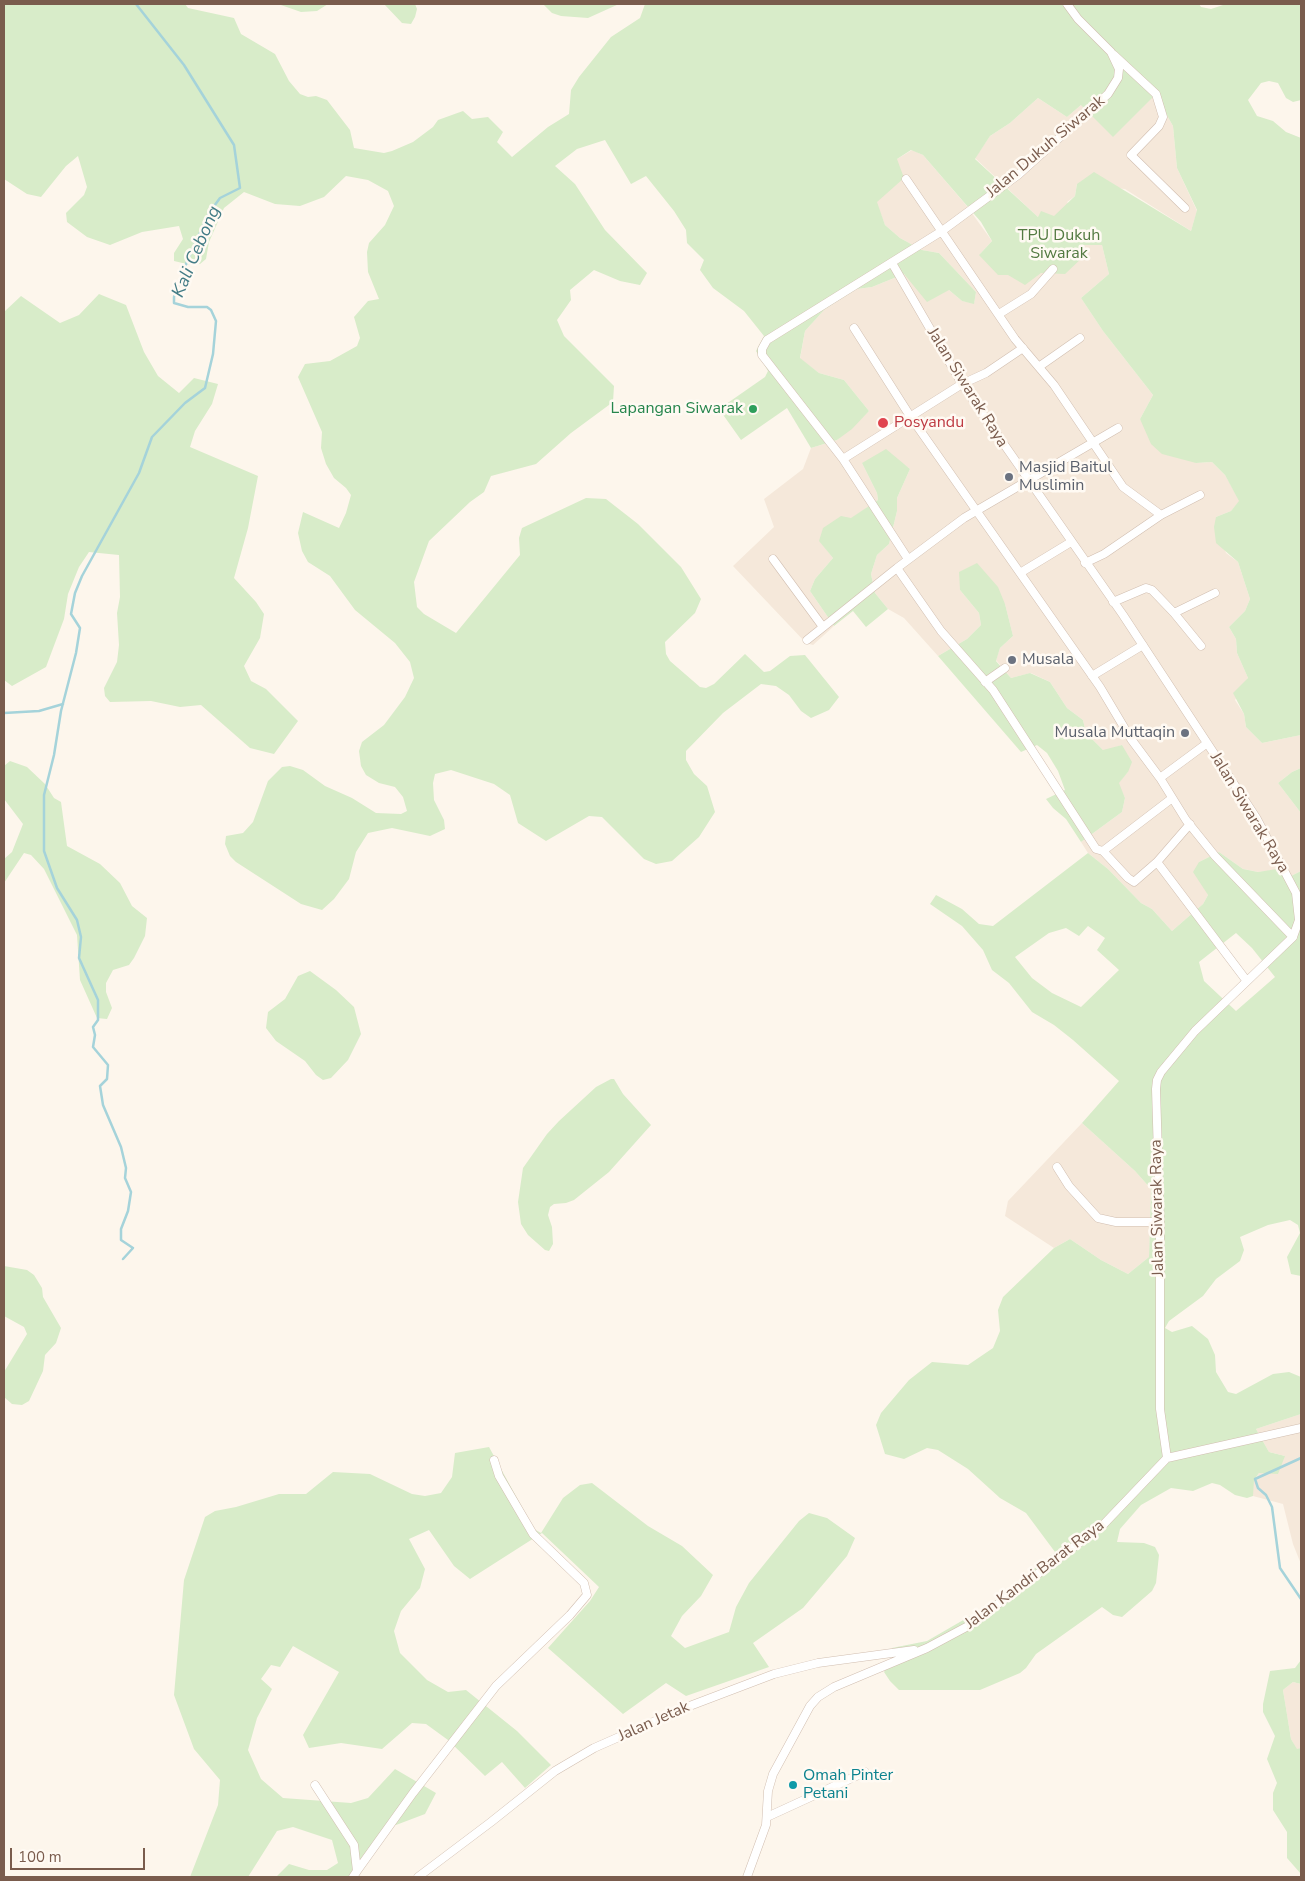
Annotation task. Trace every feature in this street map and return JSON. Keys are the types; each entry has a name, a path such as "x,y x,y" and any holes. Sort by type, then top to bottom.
{"street":[{"name":"Jalan Dukuh Siwarak","path":"843,459 762,355 762,349 767,340 942,231 1018,175 1108,94 1118,78 1119,69 1111,52 1067,4"},
{"path":"1111,52 1156,94 1163,117 1159,126 1131,155 1186,208"},
{"path":"906,179 1023,348 1040,366 1123,487 1161,515"},
{"name":"Jalan Siwarak Raya","path":"892,263 962,384 1070,542 1114,602 1257,819 1296,893 1299,920 1293,937 1246,980 1195,1031 1161,1072 1157,1080 1160,1222 1160,1409 1168,1458"},
{"path":"999,314 1031,294 1054,268"},
{"path":"854,328 910,416 978,510 1092,676 1131,739 1160,778 1171,799 1215,856 1293,937"},
{"path":"1040,366 1080,338"},
{"path":"908,559 843,459 962,384 986,373 1023,348"},
{"path":"807,640 908,559 978,510 1118,428"},
{"path":"1085,563 1104,554 1161,515 1200,495"},
{"path":"1020,573 1070,542"},
{"path":"773,560 823,627"},
{"path":"897,568 941,631 986,682 1096,849 1103,852 1128,878 1134,882 1157,862 1190,824"},
{"path":"1114,602 1146,588 1152,590 1201,646"},
{"path":"1174,613 1215,593"},
{"path":"1092,676 1143,645"},
{"path":"986,682 1005,668"},
{"path":"1160,778 1206,744"},
{"path":"1103,852 1171,799"},
{"path":"1157,862 1246,980"},
{"path":"1057,1167 1069,1186 1098,1218 1116,1222 1160,1222"},
{"path":"1168,1458 1301,1428"},
{"name":"Jalan Kandri Barat Raya","path":"747,1877 758,1853 767,1817 768,1791 773,1774 810,1706 818,1697 834,1687 927,1648 970,1625 1103,1525 1168,1458"},
{"path":"355,1874 413,1793 496,1686 570,1615 587,1595 584,1583 533,1534 500,1476 494,1460"},
{"name":"Jalan Jetak","path":"418,1877 428,1875 555,1770 594,1748 687,1707 774,1674 818,1663 927,1648"},
{"path":"767,1817 865,1772"},
{"path":"315,1786 354,1845 355,1874"}],"shaded area":[{"path":"1154,96 1173,126 1177,168 1197,211 1191,231 1125,189 1077,184 1075,196 1067,202 1102,245 1109,274 1081,298 1103,331 1153,395 1140,419 1196,463 1212,462 1225,475 1240,501 1231,511 1216,517 1226,553 1238,562 1250,599 1245,611 1229,627 1236,639 1237,653 1248,678 1235,700 1244,714 1246,727 1262,743 1301,735 1301,768 1292,772 1278,783 1301,813 1301,871 1285,879 1277,870 1258,872 1243,869 1219,852 1199,862 1208,895 1203,904 1172,931 1152,909 1141,903 1108,869 1088,853 1081,842 1122,812 1125,798 1118,783 1128,772 1122,745 1104,751 1086,733 1083,720 1067,708 1050,682 1031,673 1011,678 996,660 1000,648 1013,636 1005,604 960,590 979,613 981,625 967,639 938,656 904,618 888,609 875,593 871,574 877,555 889,544 897,511 897,498 910,469 900,462 862,463 877,493 878,500 820,541 833,558 815,579 810,591 834,626 813,645 806,643 733,566 774,527 764,499 803,469 811,448 837,440 869,411 844,380 819,373 800,359 805,331 825,309 857,289 872,287 904,274 915,285 949,290 962,301 974,303 976,292 939,253 922,250 900,238 885,225 876,202 886,192 897,159 912,150 923,155 966,205 992,241 979,255 1038,217 975,158 990,136 1010,123 1038,98 1067,117 1081,105"},
{"path":"1082,1123 1135,1171 1151,1189 1149,1257 1128,1274 1101,1260 1070,1239 1054,1248 1005,1216 1008,1201"},
{"path":"1301,1414 1301,1564 1293,1544 1283,1504 1253,1496 1252,1484 1259,1473 1285,1456 1269,1452 1256,1429"},
{"path":"1293,1682 1301,1684 1301,1748 1297,1750 1291,1739 1283,1690"}],"green space":[{"name":"TPU Dukuh Siwarak","path":"4,4 185,4 188,8 234,18 241,34 275,54 289,81 300,94 308,97 316,96 327,100 350,130 354,148 384,153 392,151 413,142 433,127 438,120 463,111 472,119 488,117 503,132 497,142 512,157 548,127 569,114 571,90 579,77 611,37 640,18 645,4 1199,4 1201,7 1211,9 1226,4 1301,4 1301,100 1293,102 1286,98 1278,83 1269,81 1261,83 1248,100 1257,116 1273,121 1286,132 1301,138 1301,735 1262,743 1246,727 1244,714 1233,693 1248,678 1237,653 1236,639 1229,627 1245,611 1250,599 1238,562 1216,543 1214,527 1216,517 1231,511 1239,501 1225,475 1212,462 1196,463 1162,454 1151,444 1140,419 1153,395 1103,331 1081,298 1109,274 1102,245 1084,245 1084,256 1065,274 1041,273 1025,285 1008,275 998,275 979,255 992,241 981,222 923,155 911,150 897,159 904,178 877,202 885,225 900,238 922,250 939,253 976,292 974,304 962,301 949,290 927,302 904,274 872,287 857,289 825,309 805,331 800,358 819,373 844,380 869,411 852,429 837,440 811,448 787,408 741,440 719,409 765,377 768,371 756,351 764,336 744,311 713,288 700,270 704,260 687,243 686,230 674,211 646,176 631,184 605,140 577,149 555,166 575,184 605,230 647,273 640,285 620,281 594,270 570,290 571,300 557,320 564,336 614,386 613,402 571,433 536,464 491,476 484,492 470,502 429,541 414,582 417,607 424,614 456,633 520,555 519,538 522,528 586,498 606,499 638,524 681,567 701,599 695,613 665,642 666,654 670,661 700,687 706,688 714,684 745,654 764,672 770,671 790,656 805,655 839,697 829,710 811,718 801,711 789,695 776,686 761,684 723,713 686,751 686,760 694,774 707,786 715,812 699,837 672,861 656,864 644,859 602,817 589,816 546,841 518,823 510,795 494,784 451,770 435,774 433,783 434,800 444,820 445,829 430,836 392,828 368,833 356,852 349,879 334,899 322,910 301,904 236,862 230,856 225,844 226,836 243,833 253,822 268,781 282,767 290,766 303,770 325,786 352,798 376,813 401,814 407,811 403,797 395,787 379,783 366,775 361,766 359,751 362,742 384,725 405,697 414,678 410,662 395,643 355,610 330,576 308,562 302,551 298,533 303,512 339,528 351,495 334,478 326,464 321,448 322,432 298,377 305,364 330,361 357,346 360,338 354,317 368,301 379,299 368,272 367,252 369,243 385,225 394,206 388,191 368,180 346,176 324,197 300,206 275,204 244,192 224,208 209,242 206,259 200,264 191,265 174,261 174,253 183,239 179,226 142,232 110,245 87,237 67,222 66,213 84,195 87,187 78,156 66,166 41,197 27,194 4,179","holes":["1154,96 1173,126 1177,168 1197,210 1191,231 1094,172 1077,184 1075,196 1054,216 1041,211 1038,217 975,159 990,136 1010,123 1038,98 1067,117 1081,105 1113,137"]},
{"path":"278,4 328,4 317,11 301,12"},
{"path":"384,4 415,4 417,9 415,17 411,24 402,23"},
{"path":"543,4 619,4 588,18 561,16 552,13"},
{"path":"99,294 126,305 144,352 158,376 179,393 194,378 218,384 212,404 195,431 190,447 258,476 248,528 234,578 256,602 264,614 260,638 244,666 251,681 266,689 298,721 274,754 250,748 201,705 180,707 151,701 110,702 105,696 104,688 117,662 119,645 117,613 120,597 119,555 89,552 79,567 68,594 64,619 46,667 12,686 4,680 4,312 21,296 60,323 79,315"},
{"path":"886,449 910,469 897,498 897,511 889,544 877,555 871,574 875,593 888,609 866,627 853,611 834,626 810,591 815,579 833,558 819,541 823,528 841,516 851,518 878,500 877,493 862,463"},
{"path":"977,563 998,587 1005,604 1013,636 1000,648 996,661 1011,678 1030,673 1050,682 1067,708 1083,720 1086,733 1103,750 1122,745 1132,762 1128,772 1119,783 1125,798 1122,812 1081,842 1066,819 1046,799 1065,790 1058,771 1047,753 1037,745 1021,752 938,656 967,639 981,625 979,613 960,590 959,572"},
{"path":"10,761 27,767 45,784 54,798 61,802 67,846 100,864 120,883 132,906 147,918 145,936 134,958 129,965 113,970 106,983 106,992 112,1008 107,1019 97,1018 80,980 77,935 44,869 31,855 24,853 4,883 4,859 12,852 23,824 4,799 4,766"},
{"path":"1301,768 1301,813 1278,783 1292,772"},
{"path":"1219,852 1243,869 1258,872 1277,869 1285,879 1301,871 1301,1276 1291,1274 1287,1257 1300,1233 1298,1225 1290,1220 1268,1225 1240,1237 1244,1250 1240,1261 1216,1279 1203,1296 1169,1321 1165,1328 1172,1332 1192,1326 1208,1339 1215,1355 1216,1372 1228,1392 1236,1394 1273,1374 1289,1372 1301,1377 1301,1414 1256,1429 1269,1452 1285,1456 1278,1474 1259,1473 1254,1480 1253,1496 1247,1498 1235,1495 1220,1485 1212,1483 1193,1491 1171,1488 1141,1505 1120,1529 1117,1542 1144,1543 1155,1547 1159,1555 1156,1583 1152,1591 1122,1617 1113,1615 1102,1607 1036,1654 1020,1673 980,1690 899,1690 884,1672 892,1659 892,1648 927,1641 991,1604 1055,1552 1026,1513 1000,1498 968,1469 938,1450 927,1448 904,1459 885,1454 876,1425 881,1413 909,1380 932,1362 968,1365 993,1348 1000,1331 998,1310 1003,1297 1054,1248 1070,1239 1101,1260 1128,1274 1149,1257 1151,1189 1135,1171 1082,1123 1119,1081 1073,1040 1054,1025 1032,1012 1009,983 992,970 983,950 962,926 930,904 936,895 962,909 979,924 993,926 1088,853 1108,869 1141,903 1152,909 1172,931 1203,904 1208,895 1193,872 1199,862","holes":["1088,926 1105,938 1097,950 1119,970 1081,1007 1052,993 1032,978 1015,957 1049,933 1066,928 1079,936","1236,933 1252,948 1275,977 1236,1011 1204,981 1199,962"]},
{"path":"310,971 336,990 354,1007 361,1034 348,1060 331,1078 323,1080 316,1075 305,1061 276,1041 266,1028 268,1012 285,999 298,976"},
{"path":"614,1079 623,1094 651,1125 609,1172 574,1200 554,1204 550,1207 548,1215 552,1227 553,1244 549,1251 545,1250 528,1235 521,1224 518,1202 523,1168 547,1134 559,1121 596,1087"},
{"path":"4,1266 27,1270 34,1275 42,1288 43,1297 61,1328 56,1343 45,1355 43,1371 29,1401 22,1405 12,1404 4,1397 4,1372 27,1334 24,1327 4,1316"},
{"path":"489,1447 534,1529 541,1533 563,1498 580,1485 592,1483 648,1526 682,1546 713,1575 701,1596 682,1616 671,1636 685,1648 729,1632 736,1607 749,1583 799,1521 809,1513 827,1518 855,1538 847,1556 803,1608 753,1643 769,1667 686,1696 666,1683 623,1714 548,1648 590,1601 599,1587 542,1533 470,1579 454,1566 429,1530 409,1539 425,1569 420,1588 401,1611 394,1631 400,1653 427,1680 448,1692 466,1690 517,1731 551,1765 525,1788 502,1762 485,1776 448,1740 426,1724 412,1723 382,1749 341,1743 309,1748 303,1735 339,1672 293,1646 280,1667 271,1665 261,1679 272,1689 257,1718 248,1750 261,1779 283,1798 351,1803 368,1798 395,1769 436,1793 425,1814 396,1825 387,1825 350,1877 276,1877 289,1864 309,1870 327,1870 338,1863 332,1840 293,1827 277,1831 248,1877 190,1877 218,1805 220,1780 194,1749 174,1695 184,1580 205,1517 215,1511 236,1507 279,1494 306,1494 333,1472 370,1474 412,1494 425,1496 441,1493 452,1477 455,1453"},
{"path":"1301,1660 1301,1684 1293,1682 1283,1690 1291,1739 1297,1749 1301,1748 1301,1874 1287,1858 1287,1832 1273,1810 1273,1793 1277,1783 1267,1759 1275,1736 1263,1712 1263,1704 1270,1671 1295,1668"}],"waterway":[{"name":"Kali Cebong","path":"123,1259 133,1248 121,1240 121,1229 128,1211 131,1192 125,1178 126,1168 121,1147 103,1105 100,1086 107,1079 108,1065 93,1047 95,1035 93,1027 98,1020 98,1000 79,958 81,937 77,920 57,888 44,851 44,795 80,628 71,614 75,593 82,576 139,473 152,437 185,403 205,388 213,354 216,321 211,310 207,307 188,307 174,303 174,297 188,259 209,213 220,198 240,188 234,145 184,65 136,4"},
{"name":"Kali Cebong","path":"4,713 39,711 63,704"},
{"path":"1301,1458 1255,1479 1258,1488 1266,1495 1272,1507 1280,1568 1301,1599"}],"place":[{"name":"Lapangan Siwarak","path":"753,409"},
{"name":"Posyandu","path":"883,423"},
{"name":"Masjid Baitul Muslimin","path":"1009,477"},
{"name":"Musala","path":"1012,660"},
{"name":"Musala Muttaqin","path":"1185,733"},
{"name":"Omah Pinter Petani","path":"793,1785"}]}
